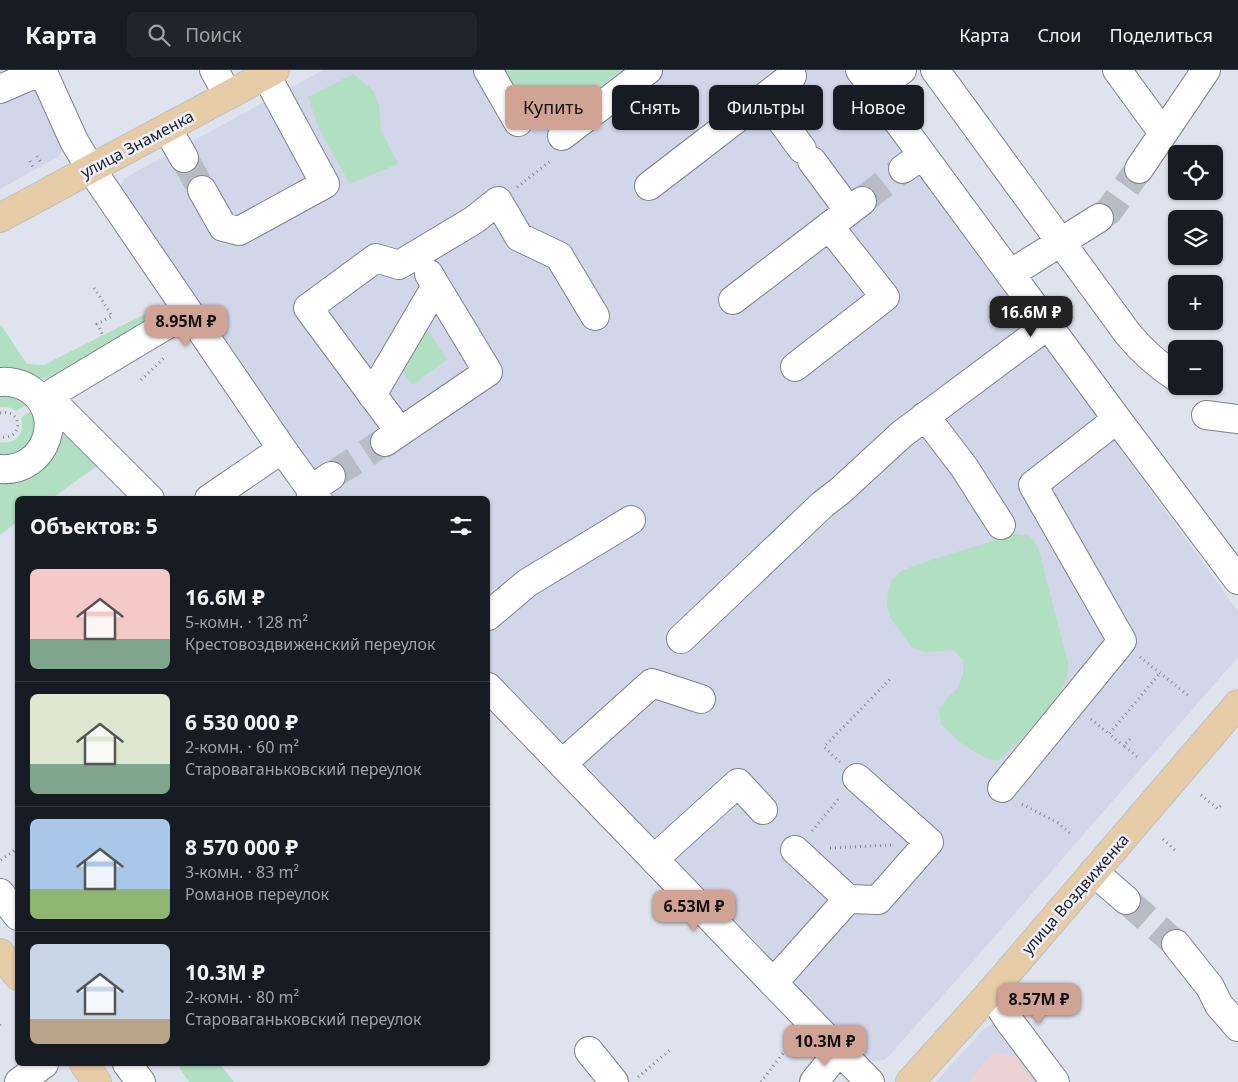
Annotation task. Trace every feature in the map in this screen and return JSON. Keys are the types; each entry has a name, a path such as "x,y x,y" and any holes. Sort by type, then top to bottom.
{"main road":[{"name":"улица Знаменка","path":"0,218 271,72"},
{"name":"улица Воздвиженка","path":"910,1082 1238,704"},
{"path":"0,953 15,972"},
{"path":"86,1066 98,1082"}],"street":[{"path":"0,89 42,70 74,141 91,169 282,449 320,488"},
{"path":"214,70 228,95"},
{"path":"488,70 505,99"},
{"path":"562,136 648,70"},
{"path":"902,70 868,80 913,162 1010,274 1238,580"},
{"path":"934,70 1128,334 1143,351 1168,371"},
{"path":"1117,70 1163,133"},
{"path":"1139,169 1206,70"},
{"path":"202,190 222,227 239,231 324,184 271,72"},
{"path":"780,85 792,76"},
{"path":"167,128 184,158"},
{"path":"649,186 721,130"},
{"path":"788,130 847,212 885,297 795,368"},
{"path":"417,254 488,372 392,437 372,395 308,308 376,258 399,265 417,254 474,220 498,201 519,237 559,256 596,316"},
{"path":"733,300 847,212"},
{"path":"1010,274 1099,218"},
{"path":"372,395 436,286"},
{"path":"44,399 188,312"},
{"path":"681,639 823,504 840,491 902,434 1048,325"},
{"path":"0,382 7,381 20,384 44,399 147,496"},
{"path":"0,470 16,468 29,463 40,453 46,441 49,427 44,399"},
{"path":"1206,415 1238,420"},
{"path":"925,416 964,467 1001,525"},
{"path":"1002,788 1122,641 1033,485 1117,419"},
{"path":"214,496 282,449"},
{"path":"490,614 527,583 631,520"},
{"path":"562,764 652,683 700,699"},
{"path":"490,689 772,983 870,1082"},
{"path":"795,850 848,899 878,900 929,842 857,778"},
{"path":"654,859 738,783 763,810"},
{"path":"1094,872 1126,900"},
{"path":"0,893 15,912"},
{"path":"772,983 848,899"},
{"path":"1176,944 1210,988 1219,1005 1238,1027"},
{"path":"990,992 1055,1082"},
{"path":"589,1051 614,1082"},
{"path":"814,1082 839,1051"},
{"path":"19,1082 41,1066"},
{"path":"129,1066 141,1082"}],"path":[{"path":"498,201 561,152 562,136"},
{"path":"37,156 41,163"},
{"path":"30,161 33,167"},
{"path":"94,288 112,316 97,324 102,332"},
{"path":"0,413 11,413 18,425 12,436 8,438 0,437"},
{"path":"1109,734 1160,673 1190,697"},
{"path":"795,850 857,778 824,747 892,677"},
{"path":"1101,727 1139,758"},
{"path":"1124,746 1130,739"},
{"path":"1002,788 1019,803 1058,823 1072,834"},
{"path":"1201,795 1218,809 1222,804"},
{"path":"1163,839 1177,852"},
{"path":"795,850 891,844"},
{"path":"2,860 15,850"},
{"path":"761,1082 796,1037"},
{"path":"632,1082 670,1050"}],"shaded area":[{"path":"0,70 31,70 63,146 58,157 0,189"},
{"path":"323,70 845,70 856,85 833,85 833,130 889,130 1238,611 1238,657 888,1057 877,1061 863,1058 817,1013 490,672 490,496 332,496 200,310 120,190 125,178"},
{"path":"993,1025 998,1025 1045,1082 936,1082 983,1030"},
{"path":"993,1052 1015,1056 1034,1082 968,1082"}],"green space":[{"path":"499,70 622,70 602,85 510,85"},
{"path":"353,74 374,91 379,106 381,130 398,164 350,184 319,129 308,97"},
{"path":"151,311 155,318 48,378 34,379 0,371 1,325 27,364 44,365"},
{"path":"422,321 447,360 412,385 396,364"},
{"path":"9,391 30,403 16,411 0,407 0,392"},
{"path":"34,409 38,427 23,453 0,458 0,442 15,440 21,433 21,418"},
{"path":"60,426 63,434 97,466 55,496 15,496 15,524 0,535 0,480"},
{"path":"1015,534 1030,536 1038,547 1068,663 1068,671 1055,701 998,761 984,757 962,744 941,724 939,709 958,687 963,674 963,660 954,650 925,652 912,648 891,619 887,607 888,593 892,579 903,570"},
{"path":"178,1066 222,1066 234,1082 189,1082"}],"tunnel":[{"path":"184,158 202,190"},
{"path":"862,201 903,169"},
{"path":"1099,218 1109,211 1139,169"},
{"path":"331,476 384,442"},
{"path":"1126,900 1176,944"}]}
